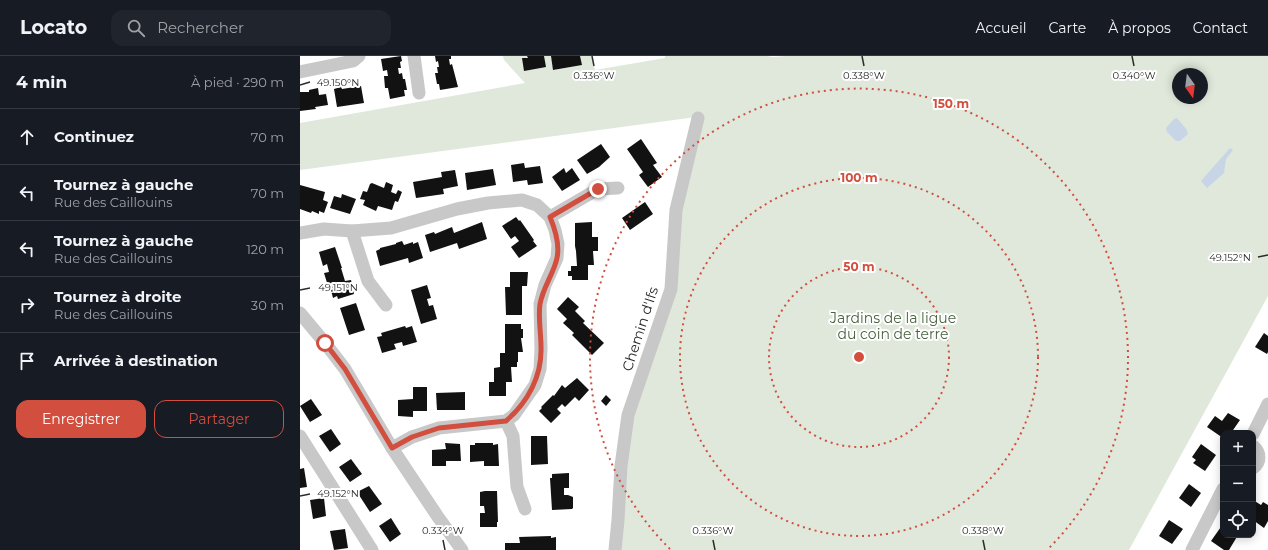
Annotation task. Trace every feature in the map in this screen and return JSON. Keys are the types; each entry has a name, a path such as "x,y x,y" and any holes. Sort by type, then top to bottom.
{"street":[{"path":"300,72 353,61 359,56"},
{"path":"414,56 419,93"},
{"name":"Chemin d'Ifs","path":"614,550 618,520 621,466 628,415 671,289 676,210 698,118"},
{"path":"550,217 598,189 618,188"},
{"path":"300,233 324,229 352,231 391,228 457,209 488,203 522,200 537,205 550,217 558,244 557,258 545,285 540,304 540,369 535,385 514,415 506,421 439,428 412,437 392,448"},
{"path":"352,231 368,281 386,305"},
{"path":"300,313 318,333 345,369 392,448 462,550"},
{"path":"1255,430 1268,404"},
{"path":"506,421 513,436 517,488 525,509"},
{"path":"300,436 372,550"},
{"path":"1256,450 1258,452 1260,466"},
{"path":"1192,550 1220,495"}],"green space":[{"name":"Jardins de la ligue du coin de terre","path":"503,56 551,56 554,70 581,65 580,56 592,56 595,70 665,58 665,56 1268,56 1268,296 1129,550 612,550 618,464 668,296 696,117 300,170 300,123 525,83 504,60"}],"water":[{"path":"1177,118 1187,130 1188,134 1180,141 1176,141 1167,132 1166,128 1174,119"},
{"path":"1230,148 1233,150 1226,159 1224,173 1207,188 1201,181"}],"building":[{"path":"401,56 401,68 398,68 399,74 402,73 403,79 405,79 407,90 404,90 405,96 390,99 388,88 385,88 384,76 388,76 387,70 383,71 381,59"},
{"path":"435,56 451,56 451,59 449,59 450,65 452,64 458,87 440,90 435,73 438,73 437,67 439,67"},
{"path":"527,56 544,56 546,67 524,71 522,58 528,58"},
{"path":"551,56 580,56 582,65 553,70"},
{"path":"361,86 364,103 337,107 334,89 341,87 342,89"},
{"path":"318,88 319,95 326,94 328,105 315,107 316,109 300,111 300,92 309,92 309,90"},
{"path":"641,139 657,163 653,165 662,177 648,187 639,175 643,172 627,149"},
{"path":"601,144 610,157 599,167 587,174 577,160"},
{"path":"524,163 525,168 540,166 543,183 528,185 527,180 513,182 511,165"},
{"path":"564,168 566,173 572,168 580,180 562,191 552,177"},
{"path":"493,169 496,185 467,190 465,173"},
{"path":"455,170 458,186 443,189 444,194 416,198 413,182 442,177 441,172"},
{"path":"386,182 393,185 391,192 396,194 398,190 402,192 398,202 395,201 392,210 378,206 376,211 363,205 365,200 360,199 363,191 367,192 370,184 372,183 384,188"},
{"path":"300,185 325,192 323,200 328,202 324,213 319,211 319,214 312,211 311,213 300,209"},
{"path":"342,194 356,199 350,214 330,208 334,196 341,198"},
{"path":"645,202 653,214 630,230 622,218"},
{"path":"516,217 519,221 520,220 537,246 519,258 511,247 519,241 515,236 511,239 502,226"},
{"path":"482,222 487,239 459,249 457,243 430,252 425,235 434,232 435,234 452,227 454,233"},
{"path":"592,222 592,237 598,237 598,251 593,251 594,265 588,265 588,280 572,280 572,276 568,276 568,271 571,271 571,266 577,266 575,223"},
{"path":"402,241 404,245 418,242 423,258 409,263 408,258 380,266 376,251 380,248"},
{"path":"335,247 345,281 351,280 354,294 338,299 337,296 333,298 330,286 328,286 324,273 329,272 327,264 323,266 319,252"},
{"path":"510,272 528,272 527,286 522,286 522,315 506,315 505,287 510,287"},
{"path":"427,285 431,298 427,299 429,306 433,305 437,319 421,324 411,290"},
{"path":"568,297 579,307 575,311 585,321 583,323 604,343 592,355 572,335 574,333 563,323 567,319 557,309"},
{"path":"356,303 365,330 349,335 340,308"},
{"path":"505,324 521,324 521,329 523,329 523,338 521,338 523,352 518,352 517,367 511,367 512,382 506,382 506,396 489,396 489,382 494,382 494,368 500,367 500,353 505,353"},
{"path":"405,326 406,328 412,326 417,342 403,346 402,342 394,344 396,349 382,353 377,337 382,336 381,333"},
{"path":"1264,333 1268,336 1267,354 1255,347"},
{"path":"577,378 589,390 579,401 575,397 565,407 562,404 557,409 561,413 551,423 539,411 542,408 541,407 553,395 554,396 562,385 565,388"},
{"path":"413,387 427,387 427,411 413,411 413,417 398,416 398,400 413,399"},
{"path":"465,392 465,410 437,410 436,393"},
{"path":"606,395 611,400 606,406 601,401"},
{"path":"311,399 322,415 310,422 300,406"},
{"path":"1228,413 1240,420 1233,430 1220,430 1220,436 1207,427 1215,416 1222,421"},
{"path":"331,429 341,444 330,452 319,436"},
{"path":"531,436 547,436 548,464 531,465"},
{"path":"445,443 460,444 461,461 446,461 446,466 432,466 432,450 446,449"},
{"path":"475,443 493,443 493,445 498,444 499,466 484,466 484,461 470,462 470,445 475,445"},
{"path":"1201,444 1216,455 1205,471 1193,463 1196,460 1192,457"},
{"path":"351,459 362,474 350,482 339,467"},
{"path":"304,468 307,487 300,488 300,469"},
{"path":"569,473 569,488 564,488 564,495 573,497 573,508 552,510 550,478 552,478 552,474"},
{"path":"1189,484 1201,493 1191,507 1179,498"},
{"path":"369,486 382,504 370,512 357,492"},
{"path":"497,491 497,527 480,527 480,513 485,513 484,506 480,506 480,492"},
{"path":"324,498 326,516 313,519 310,500"},
{"path":"1256,502 1261,505 1263,502 1268,505 1268,521 1264,528 1256,522"},
{"path":"391,518 401,534 390,542 379,526"},
{"path":"1169,520 1183,529 1172,544 1159,536"},
{"path":"1220,528 1220,538 1236,538 1229,550 1224,550 1211,541"},
{"path":"345,529 348,548 334,550 330,531"},
{"path":"551,536 551,538 556,537 556,550 505,550 505,543 520,543 519,537"}],"route":[{"path":"325,343 345,369 392,448 412,437 439,428 506,421 514,415 535,385 540,369 540,304 545,285 557,258 558,244 550,217 598,189"}]}
